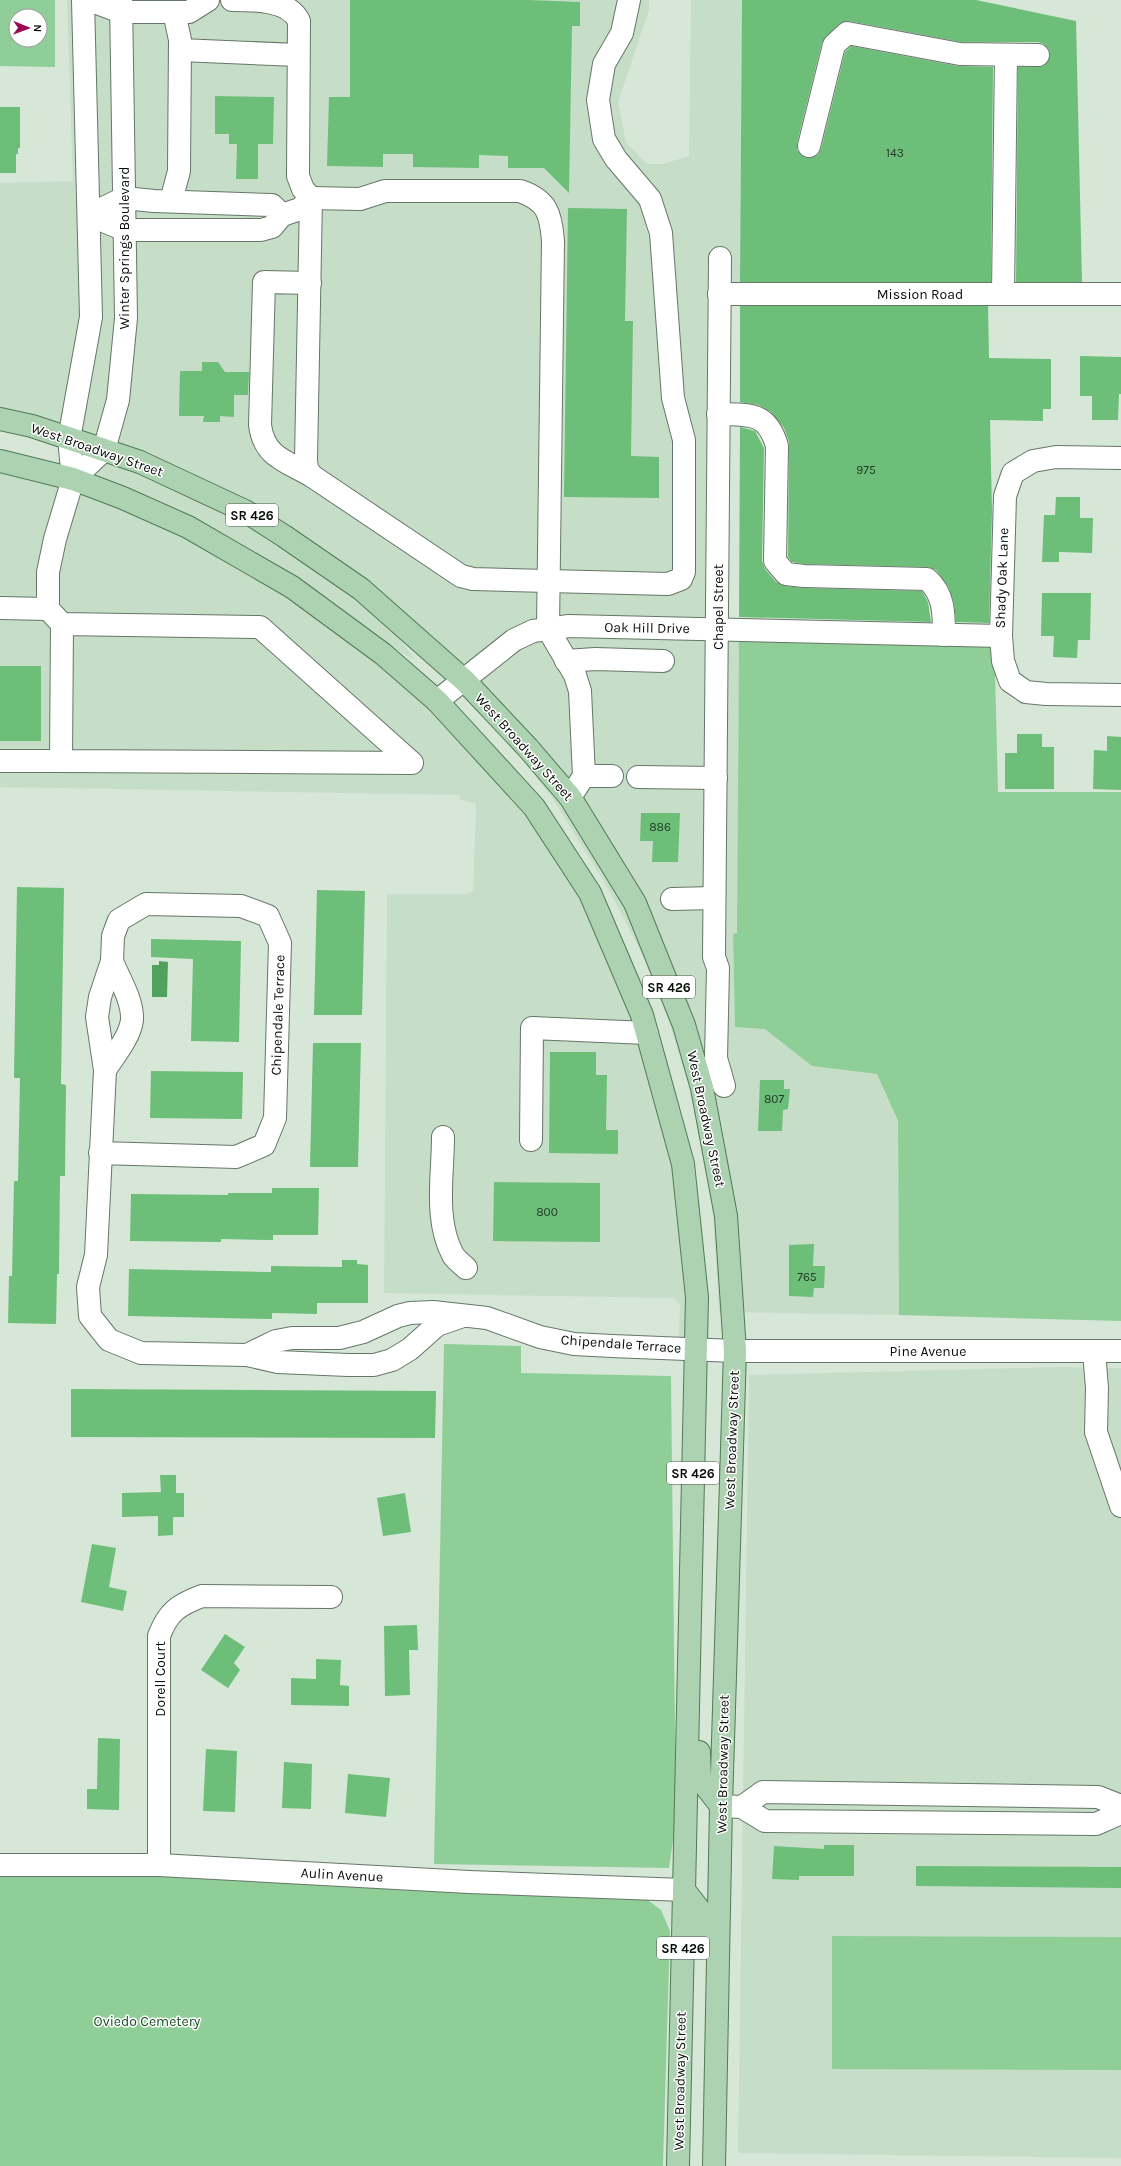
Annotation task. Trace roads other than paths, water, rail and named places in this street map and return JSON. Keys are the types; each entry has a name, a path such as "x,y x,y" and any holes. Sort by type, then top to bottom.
{"main road":[{"name":"West Broadway Street","path":"0,419 32,426 140,462 209,493 245,511 361,589 465,681 528,748 570,797 635,903 684,1024 703,1095 726,1216 734,1351 732,1806 719,1958 714,2166"},
{"name":"West Broadway Street","path":"0,461 73,479 123,498 188,527 285,583 383,654 437,701 534,807 590,893 642,1015 683,1164 697,1297 678,2166"},
{"path":"687,1730 700,1754 700,1779 732,1806"},
{"path":"684,1890 705,1917 705,1945 719,1958"}],"street":[{"path":"60,761 55,616 48,572 55,539 73,479 69,439 91,317 83,0"},
{"path":"89,0 121,6 174,12 189,12 208,0"},
{"path":"232,0 279,0 291,3 296,12 298,21 298,176 303,189 311,198 306,460 307,469 312,476"},
{"path":"310,283 264,282 260,425 262,438 270,452 312,476 461,576 473,578 548,581 668,584 681,579 684,572 684,440 673,398 661,233 650,199 616,159 604,138 598,100 604,64 622,33 629,0"},
{"name":"Winter Springs Boulevard","path":"104,450 118,400 126,318 121,6"},
{"path":"171,202 179,171 180,50 174,12"},
{"path":"809,146 834,45 847,33 960,54 1038,55"},
{"path":"180,50 298,55"},
{"path":"1003,294 1006,55"},
{"path":"89,215 125,230 261,230 272,227 282,215 300,209 311,198 360,199 385,191 520,192 532,196 546,208 552,222 548,629 575,675 580,691 584,776 570,797"},
{"path":"89,215 124,198 171,202 272,205 282,215"},
{"name":"Chapel Street","path":"720,258 714,957 718,968 716,1058 724,1086"},
{"name":"Mission Road","path":"719,294 1121,294"},
{"path":"718,414 754,415 766,422 773,434 777,446 775,561 786,574 804,576 927,579 935,586 944,608 944,634"},
{"path":"73,479 104,450"},
{"name":"Shady Oak Lane","path":"1121,458 1056,457 1033,461 1014,474 1005,496 1001,636 1003,661 1010,681 1026,692 1046,694 1121,694"},
{"path":"0,761 412,763 260,627 3,613"},
{"name":"Oak Hill Drive","path":"437,701 465,681 514,640 533,631 569,626 1001,636"},
{"path":"566,661 595,659 663,661"},
{"path":"584,776 612,776"},
{"path":"638,777 716,778"},
{"path":"672,899 714,898"},
{"name":"Chipendale Terrace","path":"100,1153 236,1158 264,1146 275,1118 280,943 268,916 241,906 146,904 119,920 113,936 112,961 100,997 97,1017 105,1070 100,1153 96,1256 88,1287 90,1316 109,1340 141,1353 247,1355 278,1362 348,1365 374,1365 392,1360 420,1341 425,1333 437,1325 462,1316"},
{"name":"Chipendale Terrace","path":"105,1070 125,1038 132,1021 130,1005 112,961"},
{"path":"531,1140 532,1028 646,1033"},
{"path":"443,1137 442,1221 454,1256 466,1268"},
{"name":"Chipendale Terrace","path":"247,1355 276,1341 292,1338 339,1338 363,1332 398,1316 410,1313 433,1312 486,1318 540,1337 574,1344 734,1351"},
{"path":"410,1313 420,1341"},
{"path":"363,1332 374,1365"},
{"name":"Pine Avenue","path":"734,1351 1121,1351"},
{"path":"1094,1351 1097,1388 1096,1432 1121,1506"},
{"name":"Dorell Court","path":"159,1866 159,1636 165,1620 183,1603 202,1596 331,1597"},
{"path":"732,1806 763,1792 1098,1797 1121,1806"},
{"path":"732,1806 765,1821 1096,1824 1121,1813"},
{"name":"Aulin Avenue","path":"0,1865 159,1866 469,1882 684,1890"}],"park label":[{"name":"Oviedo Cemetery","path":"147,2021"}]}
